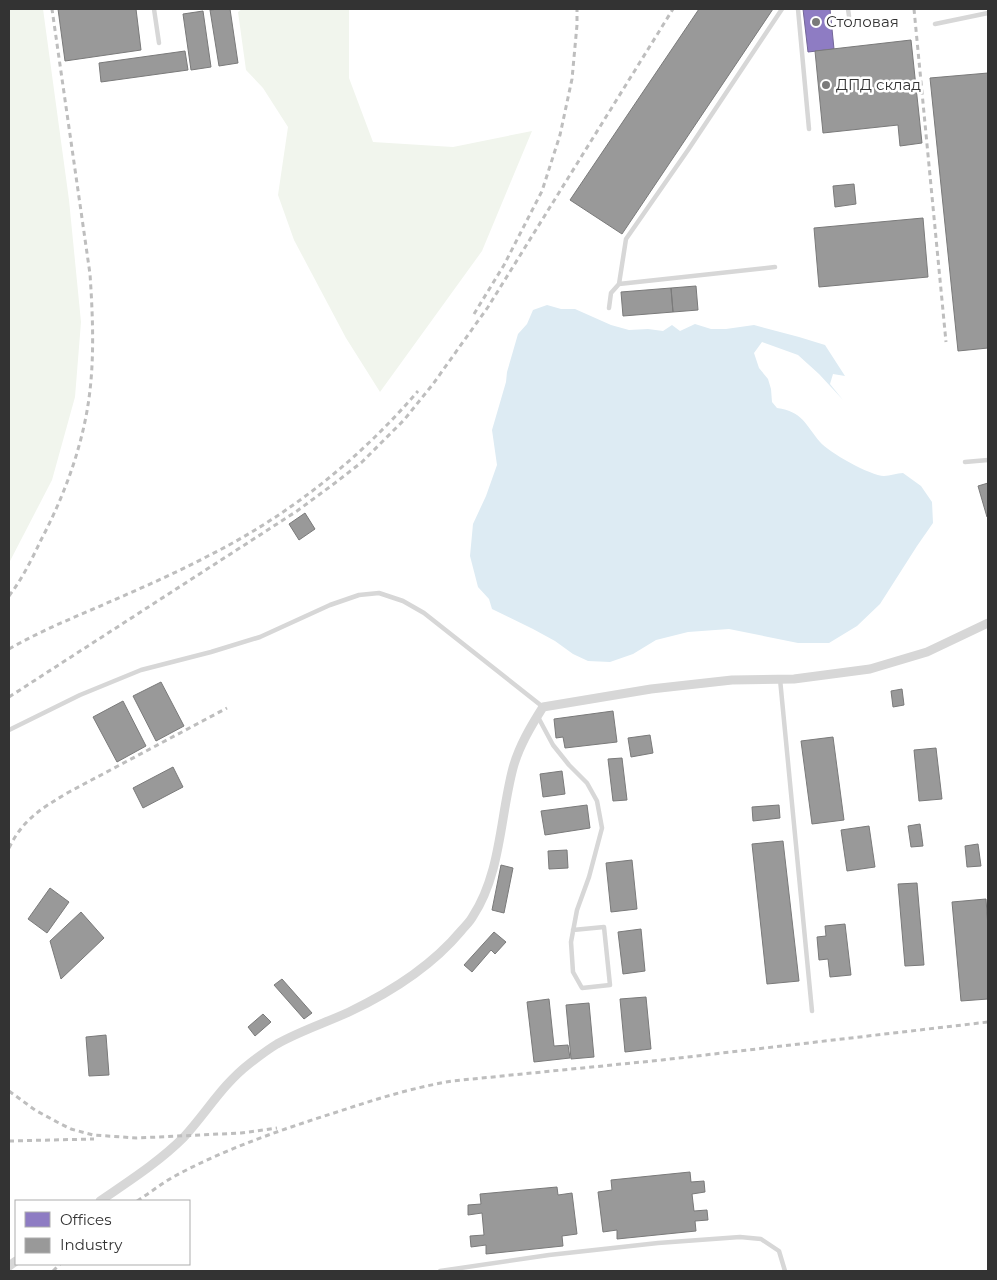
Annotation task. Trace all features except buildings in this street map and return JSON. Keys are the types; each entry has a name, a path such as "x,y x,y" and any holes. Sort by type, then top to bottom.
{"street":[{"path":"101,1200 170,1150 195,1124 229,1083 248,1065 276,1045 384,995 416,974 450,945 472,918 486,891 493,867 514,766 530,727 543,707 651,689 732,680 794,679 870,669 927,652 988,624"}],"lane":[{"path":"154,9 159,43"},
{"path":"609,308 611,293 619,284 626,240 782,9"},
{"path":"798,9 809,130"},
{"path":"848,9 849,16"},
{"path":"935,24 988,14"},
{"path":"619,284 775,266"},
{"path":"965,462 988,460"},
{"path":"9,730 80,695 140,670 260,637 330,605 359,595 379,593 403,601 424,614 543,707"},
{"path":"780,679 812,1011"},
{"path":"537,715 553,745 587,783 597,801 602,828 589,877 577,910 571,942 573,972 582,988 610,985 604,927 574,930"},
{"path":"440,1271 549,1255 658,1243 740,1237 761,1239 778,1251 785,1271"}],"shaded area":[{"path":"9,9 43,9 69,200 81,322 75,397 52,480 9,563"},
{"path":"242,9 349,9 349,78 373,142 453,147 532,131 482,251 380,392 346,338 294,240 278,195 288,127 263,88 246,70 238,12"},
{"path":"547,305 561,309 575,309 611,325 629,330 648,329 663,331 672,325 680,331 695,324 711,329 754,325 825,345 845,376 833,374 830,384 843,400 798,355 762,342 754,353 759,368 768,379 772,402 777,408 793,412 803,420 820,442 840,457 878,475 886,476 903,473 921,486 932,502 933,523 880,604 857,626 829,643 798,643 729,629 688,632 656,640 633,654 610,662 588,661 533,629 492,609 489,599 478,587 470,556 473,524 497,465 492,430 518,334 527,324 533,310"}],"railway":[{"path":"9,596 34,554 69,477 84,428 90,394 92,360 90,274 52,9"},
{"path":"474,314 504,265 542,191 560,135 572,79 577,9"},
{"path":"9,697 297,511 362,462 404,420 433,384 488,307 673,9"},
{"path":"914,9 946,342"},
{"path":"9,649 49,628 135,591 208,556 266,523 347,463 396,416 418,391"},
{"path":"9,848 20,829 50,803 227,708"},
{"path":"138,1200 194,1166 253,1141 363,1104 437,1084 988,1022"},
{"path":"9,1091 35,1110 57,1122 71,1129 93,1135 137,1138 241,1133 277,1128"},
{"path":"9,1141 94,1139"},
{"path":"53,1271 59,1265"}],"place":[{"name":"Столовая","path":"816,22"},
{"name":"ДПД склад","path":"826,85"}]}
